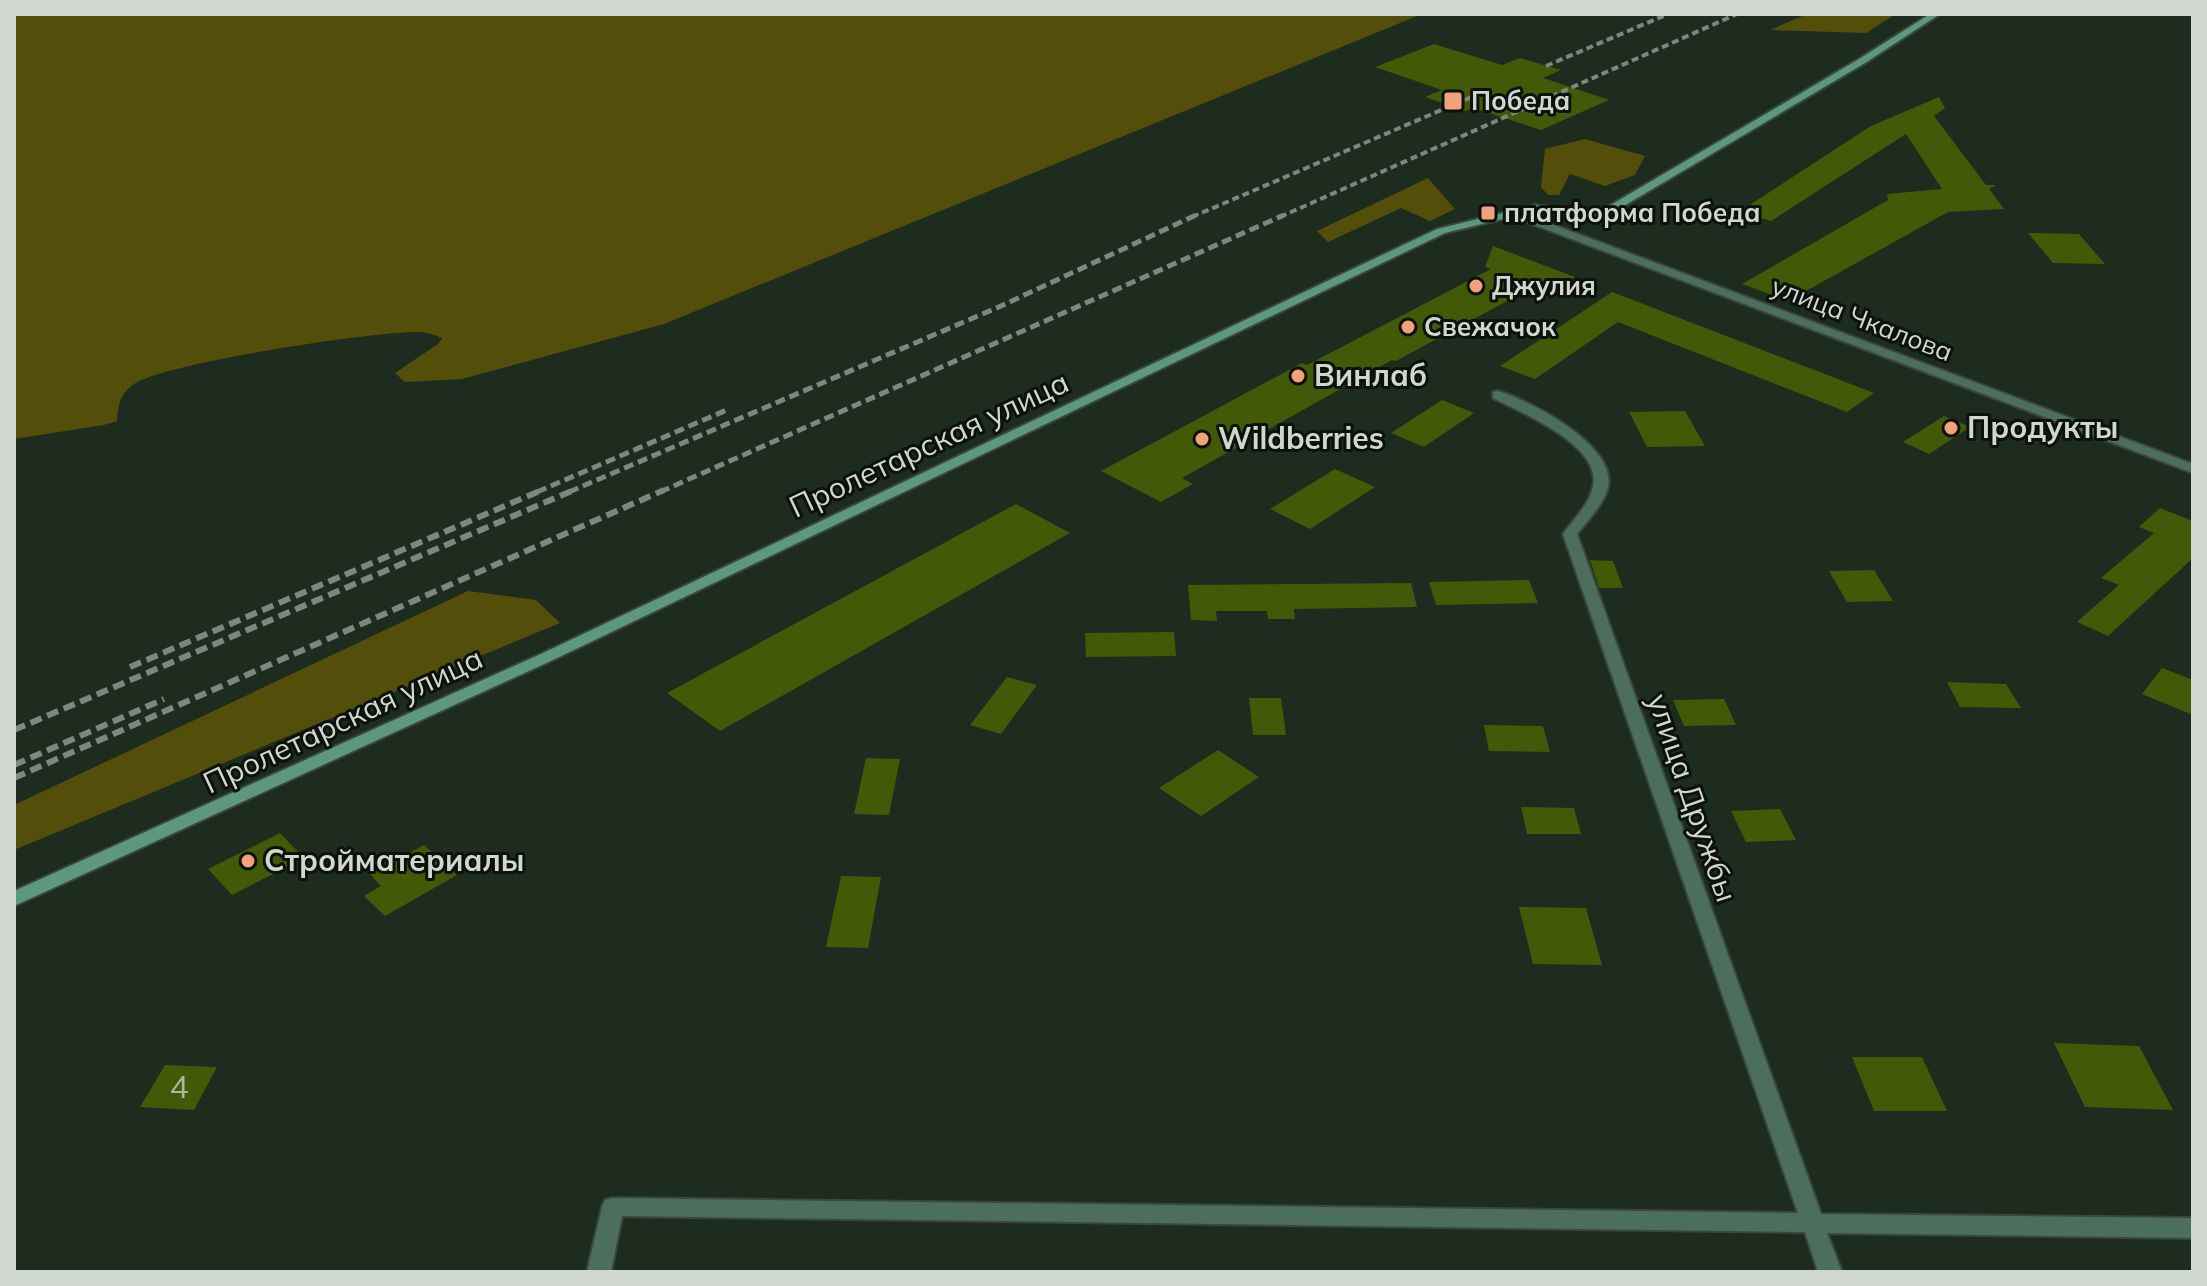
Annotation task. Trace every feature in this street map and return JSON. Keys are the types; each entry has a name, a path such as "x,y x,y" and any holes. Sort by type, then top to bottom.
{"main road":[{"name":"Пролетарская улица","path":"14,899 549,656 1441,231 1535,208 1593,216 1613,208 1936,14"}],"street":[{"name":"улица Чкалова","path":"1515,214 2193,469"},
{"name":"улица Дружбы","path":"1498,395 1578,441 1592,455 1602,474 1600,489 1570,534 1830,1272"},
{"path":"599,1272 613,1207 2193,1228"}],"shaded area":[{"path":"14,14 1422,14 664,324 462,379 405,382 395,373 438,344 442,338 418,332 360,337 226,358 153,376 134,384 121,400 117,421 14,439"},
{"path":"1807,14 1896,14 1866,33 1770,30"},
{"path":"1585,139 1645,156 1635,175 1605,186 1570,174 1559,195 1548,195 1541,187 1545,149"},
{"path":"1428,178 1455,209 1430,221 1401,208 1328,242 1317,231"},
{"path":"468,591 536,600 560,623 14,850 14,805"}],"building":[{"path":"1434,44 1502,65 1520,58 1561,70 1543,78 1609,100 1541,130 1474,108 1466,111 1425,97 1442,90 1375,67"},
{"path":"1939,97 1945,108 1934,116 1986,185 1996,185 1989,189 2004,209 1948,212 1788,301 1742,284 1888,200 1887,194 1942,189 1906,134 1771,221 1739,212 1871,126"},
{"path":"2028,233 2079,234 2105,264 2053,263"},
{"path":"1493,246 1575,277 1549,292 1535,286 1396,361 1392,360 1182,478 1193,484 1161,502 1101,471 1302,363 1307,365 1491,269 1485,267"},
{"path":"1612,292 1874,393 1847,412 1618,322 1535,379 1500,366"},
{"path":"1442,400 1474,413 1424,447 1391,433"},
{"path":"1685,411 1705,446 1647,447 1629,412"},
{"path":"1944,416 1970,427 1929,454 1903,442"},
{"path":"1335,469 1375,487 1310,529 1270,509"},
{"path":"1016,504 1070,533 720,731 667,693"},
{"path":"2160,508 2193,521 2193,558 2108,636 2077,622 2119,585 2101,578 2154,533 2139,527"},
{"path":"1590,560 1613,561 1623,588 1599,588"},
{"path":"1874,570 1893,601 1847,602 1829,571"},
{"path":"1529,580 1538,603 1436,605 1429,582"},
{"path":"1411,583 1417,607 1294,609 1295,619 1268,619 1267,611 1216,611 1217,621 1191,620 1188,585"},
{"path":"1174,632 1176,656 1086,657 1085,633"},
{"path":"2162,668 2193,680 2193,715 2142,694"},
{"path":"1007,677 1037,685 1001,734 970,725"},
{"path":"1947,682 2006,684 2021,708 1960,707"},
{"path":"1249,698 1281,698 1286,735 1253,735"},
{"path":"1724,699 1736,725 1684,726 1673,700"},
{"path":"1484,725 1543,726 1550,752 1489,751"},
{"path":"1218,750 1259,777 1201,816 1159,788"},
{"path":"866,758 900,759 889,815 854,814"},
{"path":"1521,807 1574,808 1581,834 1527,834"},
{"path":"1780,809 1796,840 1746,842 1731,811"},
{"path":"280,833 304,858 232,895 208,869"},
{"path":"424,845 457,875 385,916 364,896 381,886 370,874"},
{"path":"841,876 881,877 868,948 826,947"},
{"path":"1519,907 1586,908 1602,965 1533,964"},
{"path":"2054,1043 2139,1046 2173,1110 2085,1107"},
{"path":"1852,1057 1922,1057 1947,1111 1874,1111"},
{"path":"165,1065 217,1067 194,1110 140,1107"}],"railway":[{"path":"1546,66 1668,14"},
{"path":"1280,217 1737,14"},
{"path":"1192,217 1474,96"},
{"path":"569,492 1001,306 1196,215"},
{"path":"660,492 1284,215"},
{"path":"537,492 729,409"},
{"path":"130,667 542,490"},
{"path":"14,730 574,490"},
{"path":"14,778 664,490"},
{"path":"14,765 164,699"}],"place":[{"name":"Победа","path":"1453,101"},
{"name":"платформа Победа","path":"1488,213"},
{"name":"Джулия","path":"1476,286"},
{"name":"Свежачок","path":"1408,327"},
{"name":"Винлаб","path":"1298,376"},
{"name":"Продукты","path":"1951,428"},
{"name":"Wildberries","path":"1202,439"},
{"name":"Стройматериалы","path":"248,861"}]}
